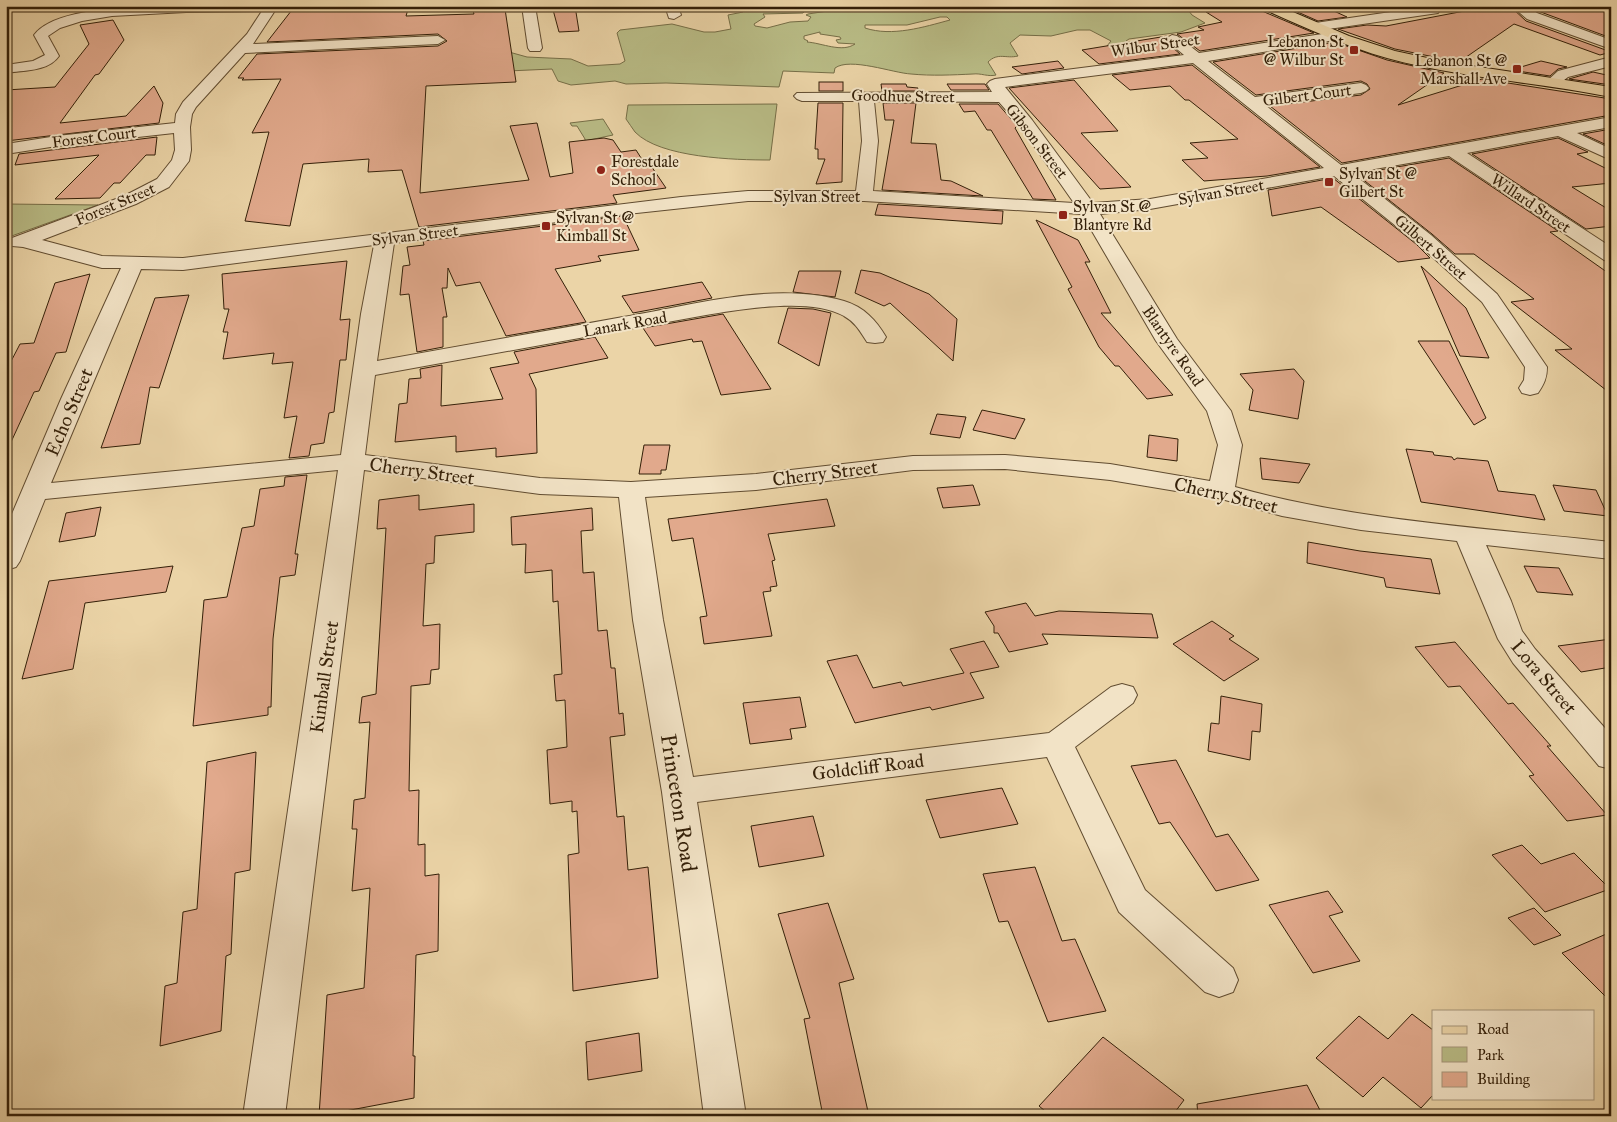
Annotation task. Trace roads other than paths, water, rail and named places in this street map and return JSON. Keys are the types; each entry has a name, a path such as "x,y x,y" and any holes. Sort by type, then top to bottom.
{"main road":[{"path":"1268,6 1335,36 1368,48 1408,58 1611,92"}],"street":[{"path":"528,6 535,48"},
{"path":"1518,6 1532,16 1611,45"},
{"path":"6,69 34,66 52,56 52,53 41,39 43,32 54,24 77,17 122,11 272,7"},
{"name":"Forest Street","path":"15,244 130,200 163,183 180,162 183,150 182,127 188,105 240,50 259,27 272,7"},
{"path":"1315,27 1433,10"},
{"name":"Wilbur Street","path":"1003,97 995,84 1197,58 1335,36"},
{"name":"Gilbert Street","path":"1172,39 1424,239 1490,298 1536,367 1535,380 1530,388"},
{"path":"240,50 438,40"},
{"path":"1554,81 1563,74 1611,61"},
{"path":"6,80 18,80 38,74 40,68 34,66"},
{"name":"Gilbert Court","path":"1252,102 1361,88"},
{"name":"Goodhue Street","path":"802,96 1003,97"},
{"path":"864,196 870,142 866,96"},
{"name":"Gibson Street","path":"1003,97 1026,123 1088,209"},
{"name":"Sylvan Street","path":"15,244 102,262 134,264 209,262 696,200 748,196 864,196 1088,209 1150,204 1611,122"},
{"name":"Forest Court","path":"6,149 57,141 182,127"},
{"path":"1560,131 1611,154"},
{"name":"Willard Street","path":"1452,150 1611,256"},
{"name":"Blantyre Road","path":"1088,209 1167,341 1219,411 1230,446 1220,491"},
{"name":"Kimball Street","path":"264,1116 364,370 385,239"},
{"name":"Echo Street","path":"6,561 134,264"},
{"name":"Lanark Road","path":"364,370 652,319 772,300 810,301 845,308 860,316 870,326 874,337"},
{"name":"Cherry Street","path":"35,492 353,461 540,486 631,490 756,482 877,466 968,462 1032,463 1093,470 1220,491 1282,508 1361,522 1608,555"},
{"name":"Princeton Road","path":"631,490 648,620 679,792 725,1116"},
{"name":"Lora Street","path":"1468,535 1497,601 1508,632 1524,656 1611,757"},
{"name":"Goldcliff Road","path":"679,792 1057,744 1122,695"},
{"path":"1057,744 1132,901 1219,980"}],"place":[{"name":"Lebanon St @ Wilbur St","path":"1354,50"},
{"name":"Lebanon St @ Marshall Ave","path":"1517,69"},
{"name":"Forestdale School","path":"601,170"},
{"name":"Sylvan St @ Gilbert St","path":"1329,182"},
{"name":"Sylvan St @ Blantyre Rd","path":"1063,215"},
{"name":"Sylvan St @ Kimball St","path":"546,226"}]}
